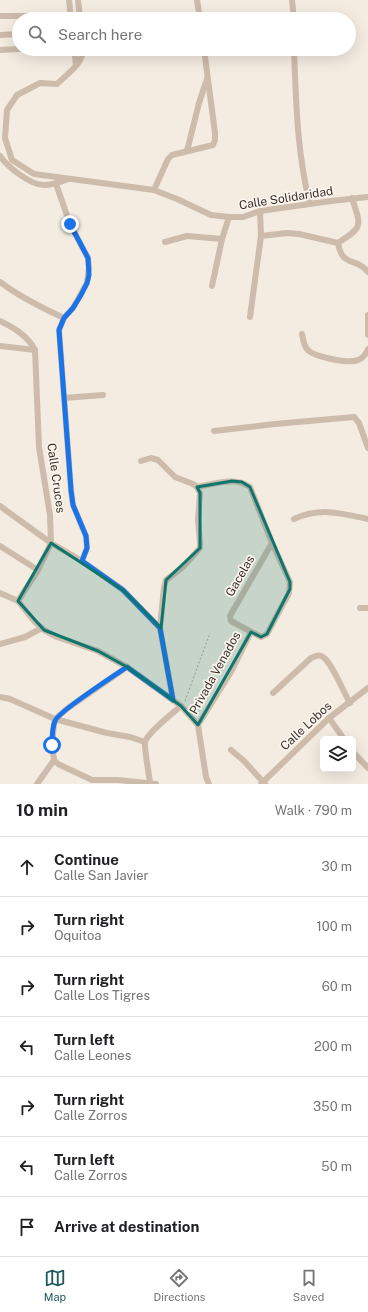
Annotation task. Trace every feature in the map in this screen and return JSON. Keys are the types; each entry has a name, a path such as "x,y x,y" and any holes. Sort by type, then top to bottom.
{"street":[{"path":"69,0 70,12"},
{"path":"78,0 79,12"},
{"path":"197,0 199,12"},
{"path":"292,0 293,12"},
{"path":"0,16 12,16"},
{"path":"0,35 12,34"},
{"path":"0,50 12,49"},
{"path":"75,56 76,65"},
{"path":"76,65 82,56"},
{"path":"154,190 168,159 172,155 213,145 215,140 205,56"},
{"path":"294,56 300,147 304,181 310,204"},
{"name":"Calle Solidaridad","path":"76,65 57,84 40,83 18,95 7,110 5,138 12,160 34,174 154,190 211,215 229,217 243,217 260,211 368,197"},
{"path":"187,151 199,103 208,78"},
{"path":"0,156 7,166 33,182 42,185 56,184 70,179"},
{"path":"56,184 70,224 88,258 89,267 87,283 73,308 64,318 59,330 71,490 73,505 87,542 82,561"},
{"path":"338,243 358,228 359,222 352,198"},
{"path":"250,317 260,236 260,211"},
{"path":"212,286 222,239 229,217"},
{"path":"260,236 287,233 321,238 338,243"},
{"path":"164,242 187,236 222,239"},
{"path":"338,243 342,256 365,268 368,272"},
{"path":"0,282 41,307 64,318"},
{"path":"368,315 368,335"},
{"path":"0,321 16,329 26,338 35,350"},
{"path":"302,334 306,349 310,352 346,362 358,360 366,354 368,349"},
{"path":"0,346 35,350"},
{"name":"Calle Cruces","path":"18,601 38,570 51,543 50,515 39,447 35,350"},
{"path":"64,398 103,395"},
{"path":"214,432 275,424 354,417 359,423 368,448"},
{"path":"141,461 151,458 158,460 175,477 197,487 232,481 242,482 250,487 290,582 290,589 267,634 261,637 251,632"},
{"path":"173,700 160,628 164,587 166,580 184,567 200,548 198,520 200,493 197,487"},
{"path":"0,506 51,543 82,561 123,590 160,628"},
{"path":"294,519 305,514 338,512 368,519"},
{"name":"Gacelas","path":"251,632 231,621 230,616 272,542"},
{"path":"0,546 38,570"},
{"path":"0,593 18,601 34,621 42,628 57,637 98,651 127,667 181,706 198,725 206,777 209,784"},
{"path":"360,608 368,608"},
{"path":"0,644 25,638 42,628"},
{"name":"Privada Venados","path":"198,725 231,672 251,632"},
{"path":"273,693 311,658 318,655 323,657 329,663 350,703"},
{"path":"127,667 68,708 55,719 52,731 52,745 54,760 58,764 91,782 118,780 153,783 145,742 159,725 181,706"},
{"name":"Calle Lobos","path":"263,783 329,718 368,688"},
{"path":"0,697 10,699 55,719 145,742"},
{"path":"329,718 342,736"},
{"path":"231,750 244,761 263,783"},
{"path":"356,755 368,768"},
{"path":"37,784 54,760"}],"path":[{"path":"181,706 186,700 210,633"}],"highlighted area":[{"path":"232,481 242,482 250,487 290,582 290,589 267,634 261,637 251,632 198,725 181,706 127,667 98,651 44,630 18,601 51,543 123,590 161,628 166,580 200,548 200,493 197,487"}],"route":[{"path":"52,745 52,731 55,719 68,708 127,667 173,700 160,628 123,590 82,561 87,548 87,542 73,505 71,490 59,330 64,318 73,308 87,283 89,267 88,258 84,248 70,224"}]}
